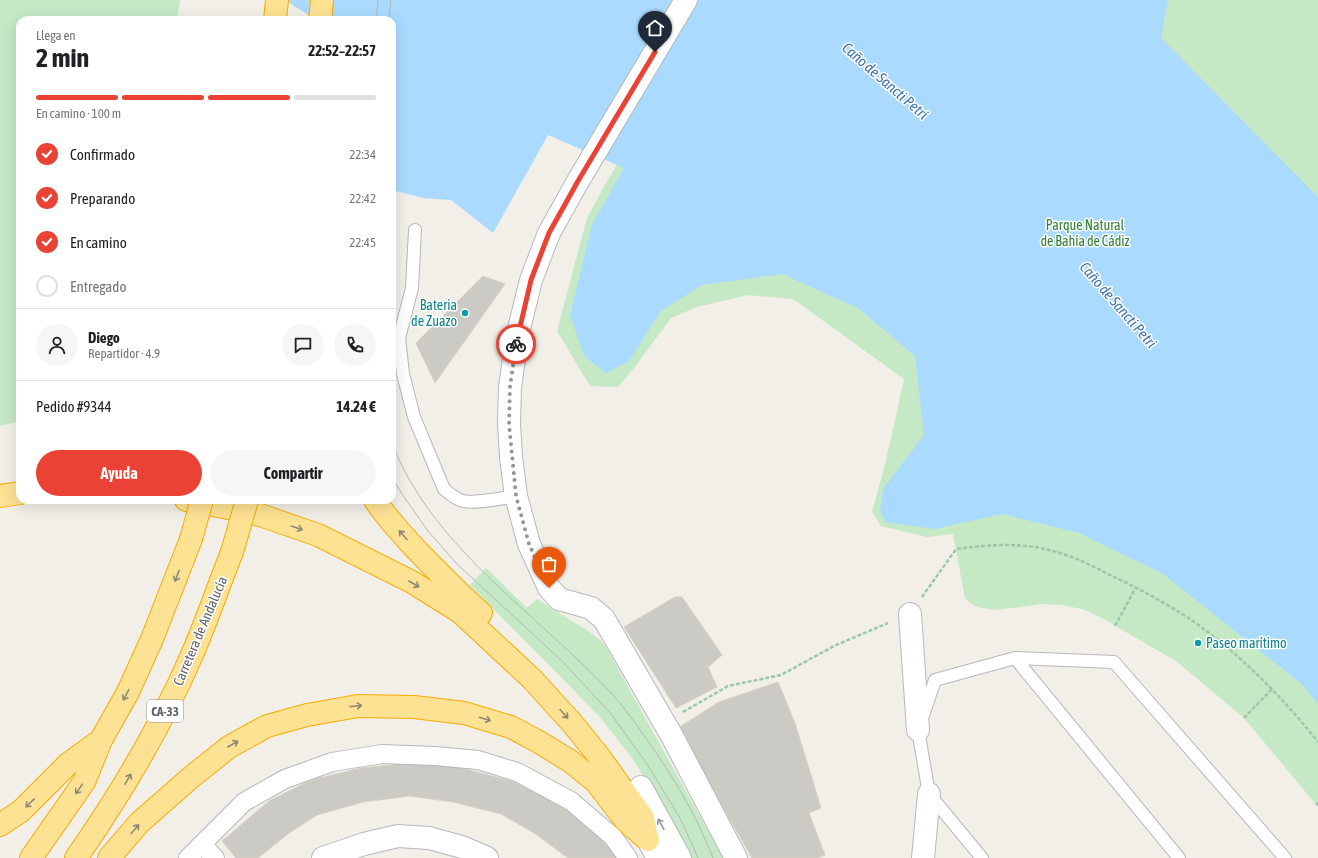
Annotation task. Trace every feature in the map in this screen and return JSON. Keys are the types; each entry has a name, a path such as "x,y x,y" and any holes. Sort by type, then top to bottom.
{"highway":[{"path":"276,16 277,0"},
{"path":"320,16 322,0"},
{"path":"0,496 16,494"},
{"name":"CA-33","path":"32,858 84,782 101,740 128,692 152,639 191,539 201,504"},
{"path":"208,504 260,515 318,535 412,582 460,612 532,680 598,755 643,818 653,849"},
{"name":"Carretera de Andalucía","path":"76,858 116,800 166,709 191,658 232,552 247,504"},
{"path":"378,504 384,513 424,557 463,597 502,631 580,710 641,787"},
{"path":"109,858 139,823 188,778 228,747 267,726 307,715 358,706 414,707 464,713 511,727 570,761 596,782 626,821 653,849"},
{"path":"0,825 21,812 68,764 101,740"}],"street":[{"path":"686,0 578,181 546,239 531,280 517,337 510,387 509,424 516,496 529,544 549,588 559,599 591,608 604,620 664,723 736,858"},
{"path":"910,614 918,730"},
{"path":"188,858 244,802 285,779 332,762 382,754 478,760 518,772 571,801 613,837 628,858"},
{"path":"641,787 680,858"},
{"path":"923,858 929,794"},
{"path":"323,858 364,844 398,836 429,838 462,846 487,858"},
{"path":"202,844 215,858"}],"lane":[{"path":"415,230 412,288 400,338 403,374 414,417 444,489 453,497 463,501 474,502 516,496"},
{"path":"1015,658 1179,858"},
{"path":"982,858 929,794 918,730 935,680 1015,658 1114,662 1278,856"}],"path":[{"path":"664,723 728,686 781,675 834,646 910,614 956,549 988,545 1016,545 1049,550 1080,560 1136,587 1197,624 1238,656 1272,689 1300,719 1318,742"},
{"path":"1115,626 1136,587"},
{"path":"1244,718 1272,689"}],"green space":[{"path":"0,0 180,0 178,16 16,16 16,422 0,426"},
{"name":"Parque Natural de Bahía de Cádiz","path":"719,0 1318,0 1318,807 1244,718 1176,661 1100,617 1082,609 1061,605 1042,604 996,610 973,605 965,598 953,534 927,537 881,526 872,512 885,465 904,379 793,299 748,295 697,307 671,318 618,387 590,386 557,331 587,218 607,181"},
{"path":"486,568 527,608 537,599 591,633 606,647 723,858 690,858 672,822 632,758 599,716 470,585"}],"water":[{"name":"Parque Natural de Bahía de Cádiz","path":"284,0 1168,0 1161,38 1318,197 1318,704 1303,685 1163,574 1079,533 1002,514 935,529 886,522 880,510 883,489 924,435 915,356 858,308 782,274 702,285 661,311 629,361 606,373 584,356 570,315 592,225 624,168 548,135 493,233 451,200 423,198 396,191 396,16 310,16"}],"building":[{"name":"Bateria de Zuazo","path":"483,276 505,284 435,383 416,343"},
{"path":"675,597 682,597 722,655 708,667 717,687 676,708 624,627"},
{"path":"778,682 795,723 821,808 809,813 825,855 817,858 752,858 678,728 719,702"},
{"path":"413,763 458,767 515,782 555,802 594,831 618,858 568,858 534,833 501,814 453,802 410,796 363,802 317,815 289,833 258,858 236,858 222,841 269,801 311,780 361,768"}],"tram line":[{"path":"376,16 378,0"},
{"path":"389,16 391,0"},
{"path":"396,451 411,482 435,517 463,551 494,582 591,672 620,703 651,745 675,782 694,815 713,858"},
{"path":"396,484 428,531 456,563 563,662 611,714 647,764 680,818 698,858"}],"way so far":[{"path":"516,344 510,387 509,424 511,457 516,496 529,544 549,588"}],"place":[{"name":"Bateria de Zuazo","path":"465,313"},
{"name":"Paseo marítimo","path":"1198,643"}],"route":[{"path":"516,344 531,280 549,233 578,181 655,52"}],"water label":[{"name":"Caño de Sancti Petri","path":"885,81"},
{"name":"Caño de Sancti Petri","path":"1118,305"}]}
